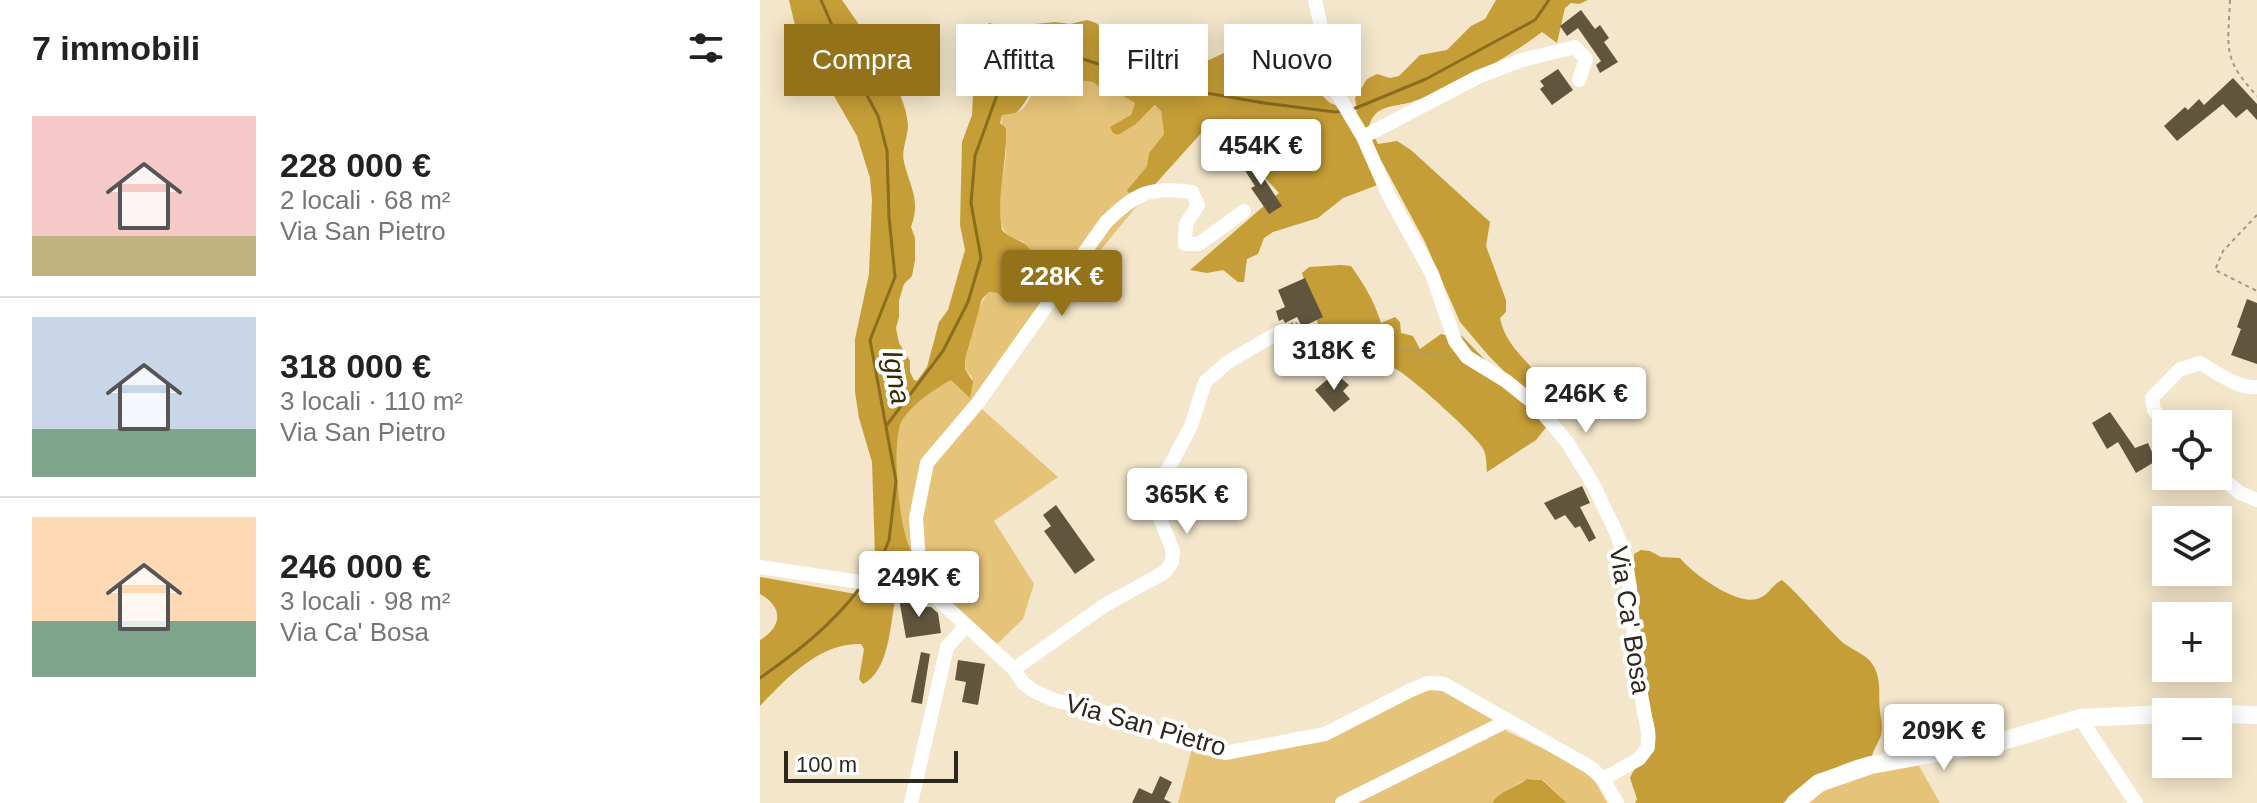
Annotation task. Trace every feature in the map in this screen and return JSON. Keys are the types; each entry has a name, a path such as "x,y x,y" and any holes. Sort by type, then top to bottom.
{"street":[{"path":"1315,0 1335,90 1363,137 1389,196 1432,274 1455,341 1467,357"},
{"path":"1363,137 1478,77 1522,60 1575,47 1586,59 1579,80"},
{"path":"760,567 921,591 916,518 927,463 977,404 1106,222 1131,198 1166,188 1192,192 1198,205 1186,224 1185,244 1199,244 1244,211"},
{"path":"1014,669 1105,605 1165,572 1172,562 1173,551 1157,511 1159,496 1164,477 1191,426 1205,382 1228,362 1279,332"},
{"name":"Via Ca' Bosa","path":"1467,357 1506,381 1536,405 1567,442 1593,484 1625,556 1648,747 1639,759 1603,779"},
{"path":"2154,410 2152,398 2179,370 2200,363 2234,382 2257,387"},
{"path":"2232,486 2257,500"},
{"name":"Via San Pietro","path":"921,591 937,599 1034,691 1054,700 1107,713 1173,738 1225,753 1325,734 1428,683 1444,684 1590,767 1603,779 1617,803"},
{"path":"911,803 947,647 965,627"},
{"path":"2232,714 2257,715"},
{"path":"1795,803 1819,783 1871,765 2003,741 2080,718 2152,715"},
{"path":"2080,718 2136,803"},
{"path":"1342,803 1507,721"}],"path":[{"path":"2230,0 2228,48 2236,73 2257,96"},
{"path":"2257,215 2223,251 2215,270 2257,291"},
{"path":"1279,332 1295,321 1300,329 1333,326 1371,350 1467,357"}],"shaded area":[{"path":"789,0 842,0 858,24 795,24"},
{"path":"1496,0 1588,0 1571,3 1565,8 1557,43 1542,32 1496,63 1459,82 1424,98 1379,111 1369,126 1378,144 1397,141 1411,150 1490,222 1486,246 1506,300 1506,312 1500,318 1512,345 1547,390 1551,403 1550,418 1460,322 1425,242 1355,112 1355,98 1361,96 1361,88 1367,79 1377,74 1390,78 1399,76 1420,55 1447,50 1471,26 1485,19"},
{"path":"1087,20 1099,26 1099,86 1083,81 1083,24 1070,24"},
{"path":"1224,53 1224,96 1322,96 1330,103 1346,109 1380,184 1343,198 1318,218 1273,232 1264,238 1258,254 1247,259 1244,282 1238,282 1223,270 1207,273 1190,270 1279,193 1212,121 1150,190 1130,195 1127,190 1147,166 1149,153 1164,134 1161,111 1155,105 1136,124 1118,135 1113,133 1110,127 1131,115 1135,103 1123,96 1208,96 1208,60"},
{"path":"1083,81 1093,82 1099,86 1099,96 1123,96 1135,103 1131,115 1125,120 1136,124 1156,105 1161,111 1164,134 1149,153 1147,166 1130,186 1150,190 1066,292 1046,301 974,402 1058,477 994,521 1034,584 1023,619 995,646 928,596 878,587 912,551 903,525 898,485 897,445 903,419 925,396 951,379 970,397 972,377 966,369 965,359 976,316 989,292 997,293 1005,300 1012,299 1027,264 1023,241 1011,237 1003,229 999,205 1006,152 1002,115 1022,109 1031,97 1083,96"},
{"path":"834,96 901,96 908,125 903,157 915,201 911,227 915,238 915,260 912,276 904,284 899,300 896,328 899,343 910,361 910,372 917,381 927,367 939,322 948,310 965,250 960,225 962,142 972,115 973,96 1028,96 1016,113 1002,115 1000,123 1006,128 1006,148 1000,207 1002,230 1027,246 1032,255 1012,299 1005,300 997,293 989,292 982,299 965,359 965,369 973,382 970,398 951,380 925,397 903,419 897,445 898,485 903,526 912,551 908,560 876,587 872,462 855,392 855,339 869,274 872,200 870,178 857,136"},
{"path":"1351,266 1356,273 1381,323 1395,317 1400,322 1401,333 1413,336 1420,349 1441,334 1462,339 1461,335 1548,425 1536,440 1487,472 1482,447 1455,418 1414,383 1390,367 1373,373 1366,371 1362,355 1337,337 1321,334 1302,273 1309,267"},
{"path":"1641,550 1661,557 1680,558 1716,587 1748,600 1761,598 1782,580 1842,642 1873,665 1879,684 1882,728 1872,756 1824,774 1783,803 1635,803 1637,799 1630,778 1653,749 1656,736 1643,691 1637,635 1634,554"},
{"path":"760,577 895,601 887,647 872,678 863,684 859,679 864,649 861,644 846,645 818,655 805,664 760,706 760,640 773,629 777,617 773,605 760,594"},
{"path":"1419,688 1452,692 1494,719 1508,732 1551,752 1593,778 1607,803 1567,803 1543,780 1532,779 1514,786 1492,803 1178,803 1192,748 1223,757 1332,735"},
{"path":"1915,759 1940,803 1798,803 1832,781"},
{"path":"1527,779 1542,780 1567,803 1492,803"}],"building":[{"path":"1581,10 1595,29 1600,25 1609,38 1604,42 1618,62 1600,73 1596,65 1601,61 1578,28 1567,36 1560,26"},
{"path":"1558,69 1573,90 1552,105 1540,89 1544,86 1540,81"},
{"path":"2233,78 2257,104 2257,120 2247,109 2236,118 2223,104 2177,141 2164,126 2199,99 2204,105"},
{"path":"1250,157 1282,206 1269,214 1251,188 1255,186 1240,163"},
{"path":"1305,278 1323,317 1302,327 1297,317 1285,323 1283,319 1279,321 1276,311 1285,307 1278,290"},
{"path":"2247,299 2257,303 2257,364 2231,355 2241,329 2237,327"},
{"path":"1335,373 1349,385 1343,391 1350,399 1334,412 1315,390"},
{"path":"2110,412 2135,448 2148,443 2152,463 2136,473 2118,442 2107,449 2092,423"},
{"path":"1582,486 1590,503 1580,507 1596,538 1589,542 1580,526 1575,528 1565,515 1555,520 1544,503"},
{"path":"1056,505 1095,560 1075,574 1044,531 1051,526 1043,515"},
{"path":"899,599 916,600 917,607 931,607 938,613 941,633 906,638"},
{"path":"921,652 930,654 922,704 911,702"},
{"path":"958,660 985,664 978,705 962,702 966,682 955,680"},
{"path":"1160,776 1172,782 1164,799 1172,803 1132,803 1139,788 1152,794"}],"waterway":[{"name":"Igna","path":"821,0 878,116 887,151 895,277 870,340 896,481 889,540 881,560 866,579"},
{"path":"1351,110 1426,79 1535,20 1549,0"},
{"path":"886,426 943,351 968,302 981,258 971,203 975,156 1002,81 1027,54 1049,48 1166,86 1264,103 1344,111"},
{"name":"Igna","path":"760,678 813,637 859,589"}]}
